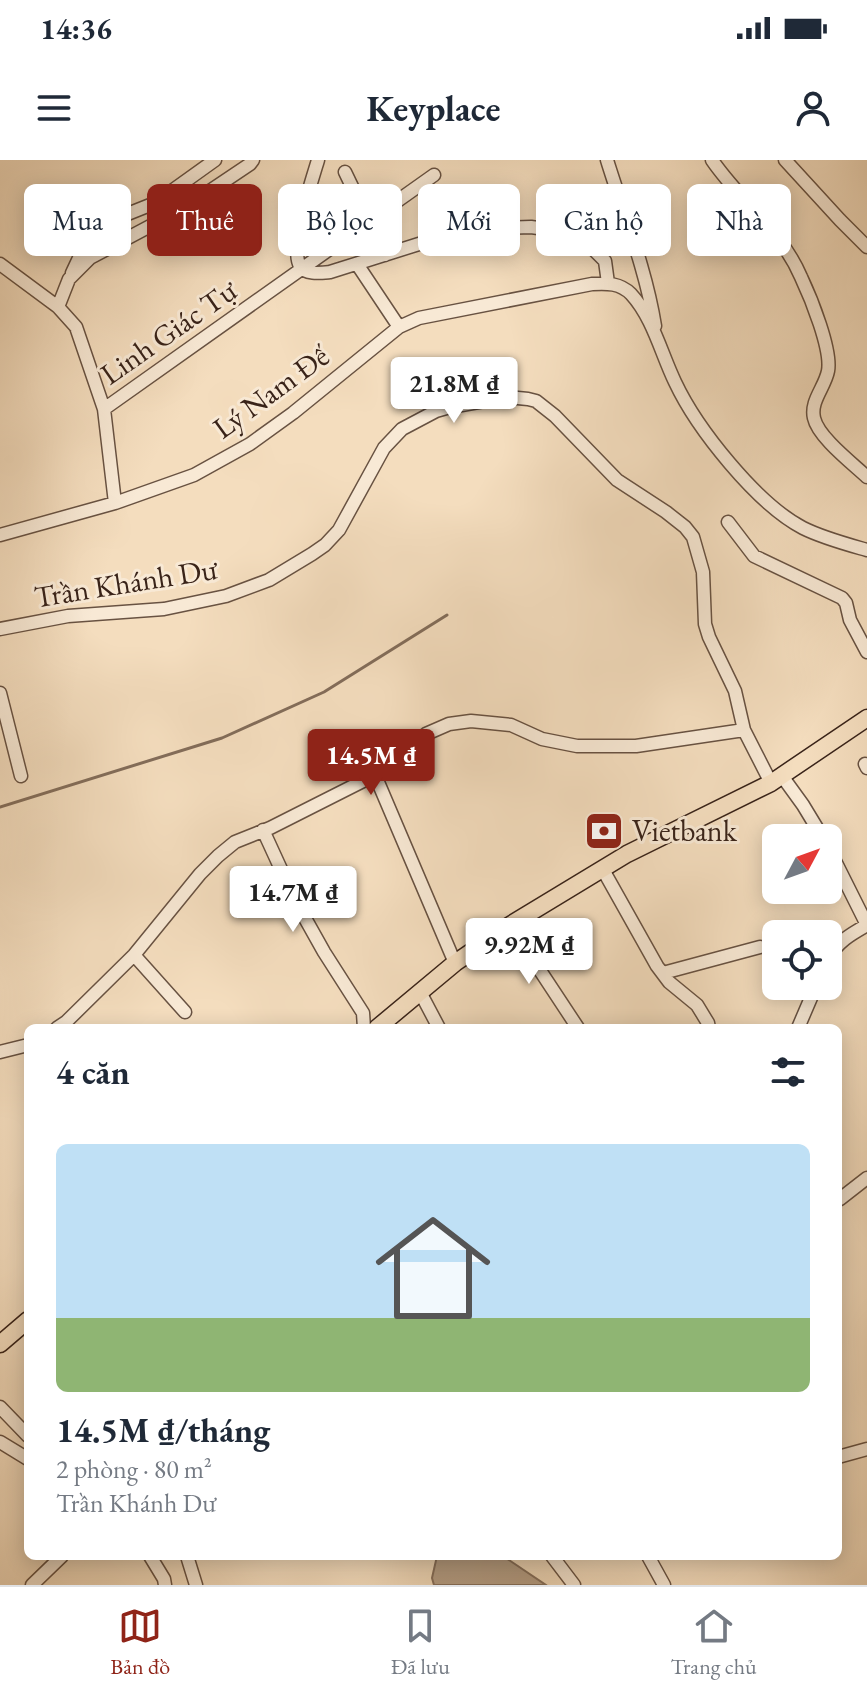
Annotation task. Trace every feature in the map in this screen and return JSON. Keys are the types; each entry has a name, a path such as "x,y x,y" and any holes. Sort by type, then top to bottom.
{"main road":[{"path":"382,1024 455,963 510,925 627,854 777,779 867,718"},
{"path":"2,1337 24,1323"}],"street":[{"path":"58,307 88,239 125,215 155,203 215,160"},
{"path":"69,279 90,258 186,207 253,160"},
{"path":"318,160 303,211 298,255 302,269 320,273 382,256"},
{"path":"607,160 639,258 658,342"},
{"path":"713,160 769,225 801,276 829,357 813,417 828,439 867,477"},
{"path":"785,160 867,247"},
{"path":"345,172 351,184"},
{"name":"Linh Giác Tự","path":"402,198 434,175"},
{"path":"402,250 475,229 531,227 566,232 587,243 605,261 608,283 625,288 641,306 683,399 703,431 760,495 782,516 804,529 867,550"},
{"name":"Linh Giác Tự","path":"104,409 320,256"},
{"path":"0,264 58,307 76,327 104,409 115,503"},
{"path":"357,264 399,327"},
{"name":"Lý Nam Đế","path":"0,535 115,503 194,475 250,444 399,327 419,318 608,283"},
{"name":"Trần Khánh Dư","path":"0,629 68,616 164,609 226,596 269,580 325,545 339,530 384,448 402,429 450,407 507,397 528,399 536,401 555,416 617,480 666,512 693,537 703,572 705,624 735,691 744,730 777,779 803,805 815,824"},
{"path":"728,522 754,556 842,598 867,652"},
{"path":"0,693 21,776"},
{"path":"63,1024 134,955 200,874 235,842 375,775 426,734 449,724 471,721 511,725 542,739 577,746 668,743 744,730"},
{"path":"375,775 455,963"},
{"path":"263,830 296,902 363,1013 364,1024"},
{"path":"602,868 669,982 697,1005 708,1024"},
{"path":"842,875 867,925 842,941"},
{"path":"510,925 575,1024"},
{"path":"663,973 760,947"},
{"path":"134,955 185,1012"},
{"path":"420,992 437,1024"},
{"path":"800,1024 810,1000"},
{"path":"0,1052 24,1046"},
{"path":"842,1197 867,1178"},
{"path":"0,1407 24,1432"},
{"path":"0,1442 24,1457"},
{"path":"842,1456 867,1449"},
{"path":"32,1585 58,1560"},
{"path":"152,1560 165,1585"},
{"path":"188,1560 196,1585"},
{"path":"555,1560 574,1585"},
{"path":"650,1560 664,1585"}],"shaded area":[{"path":"436,1560 509,1560 546,1585 434,1585 432,1578"}],"waterway":[{"path":"0,807 222,738 324,692 447,615"}],"place":[{"name":"Vietbank","path":"604,831"}]}
